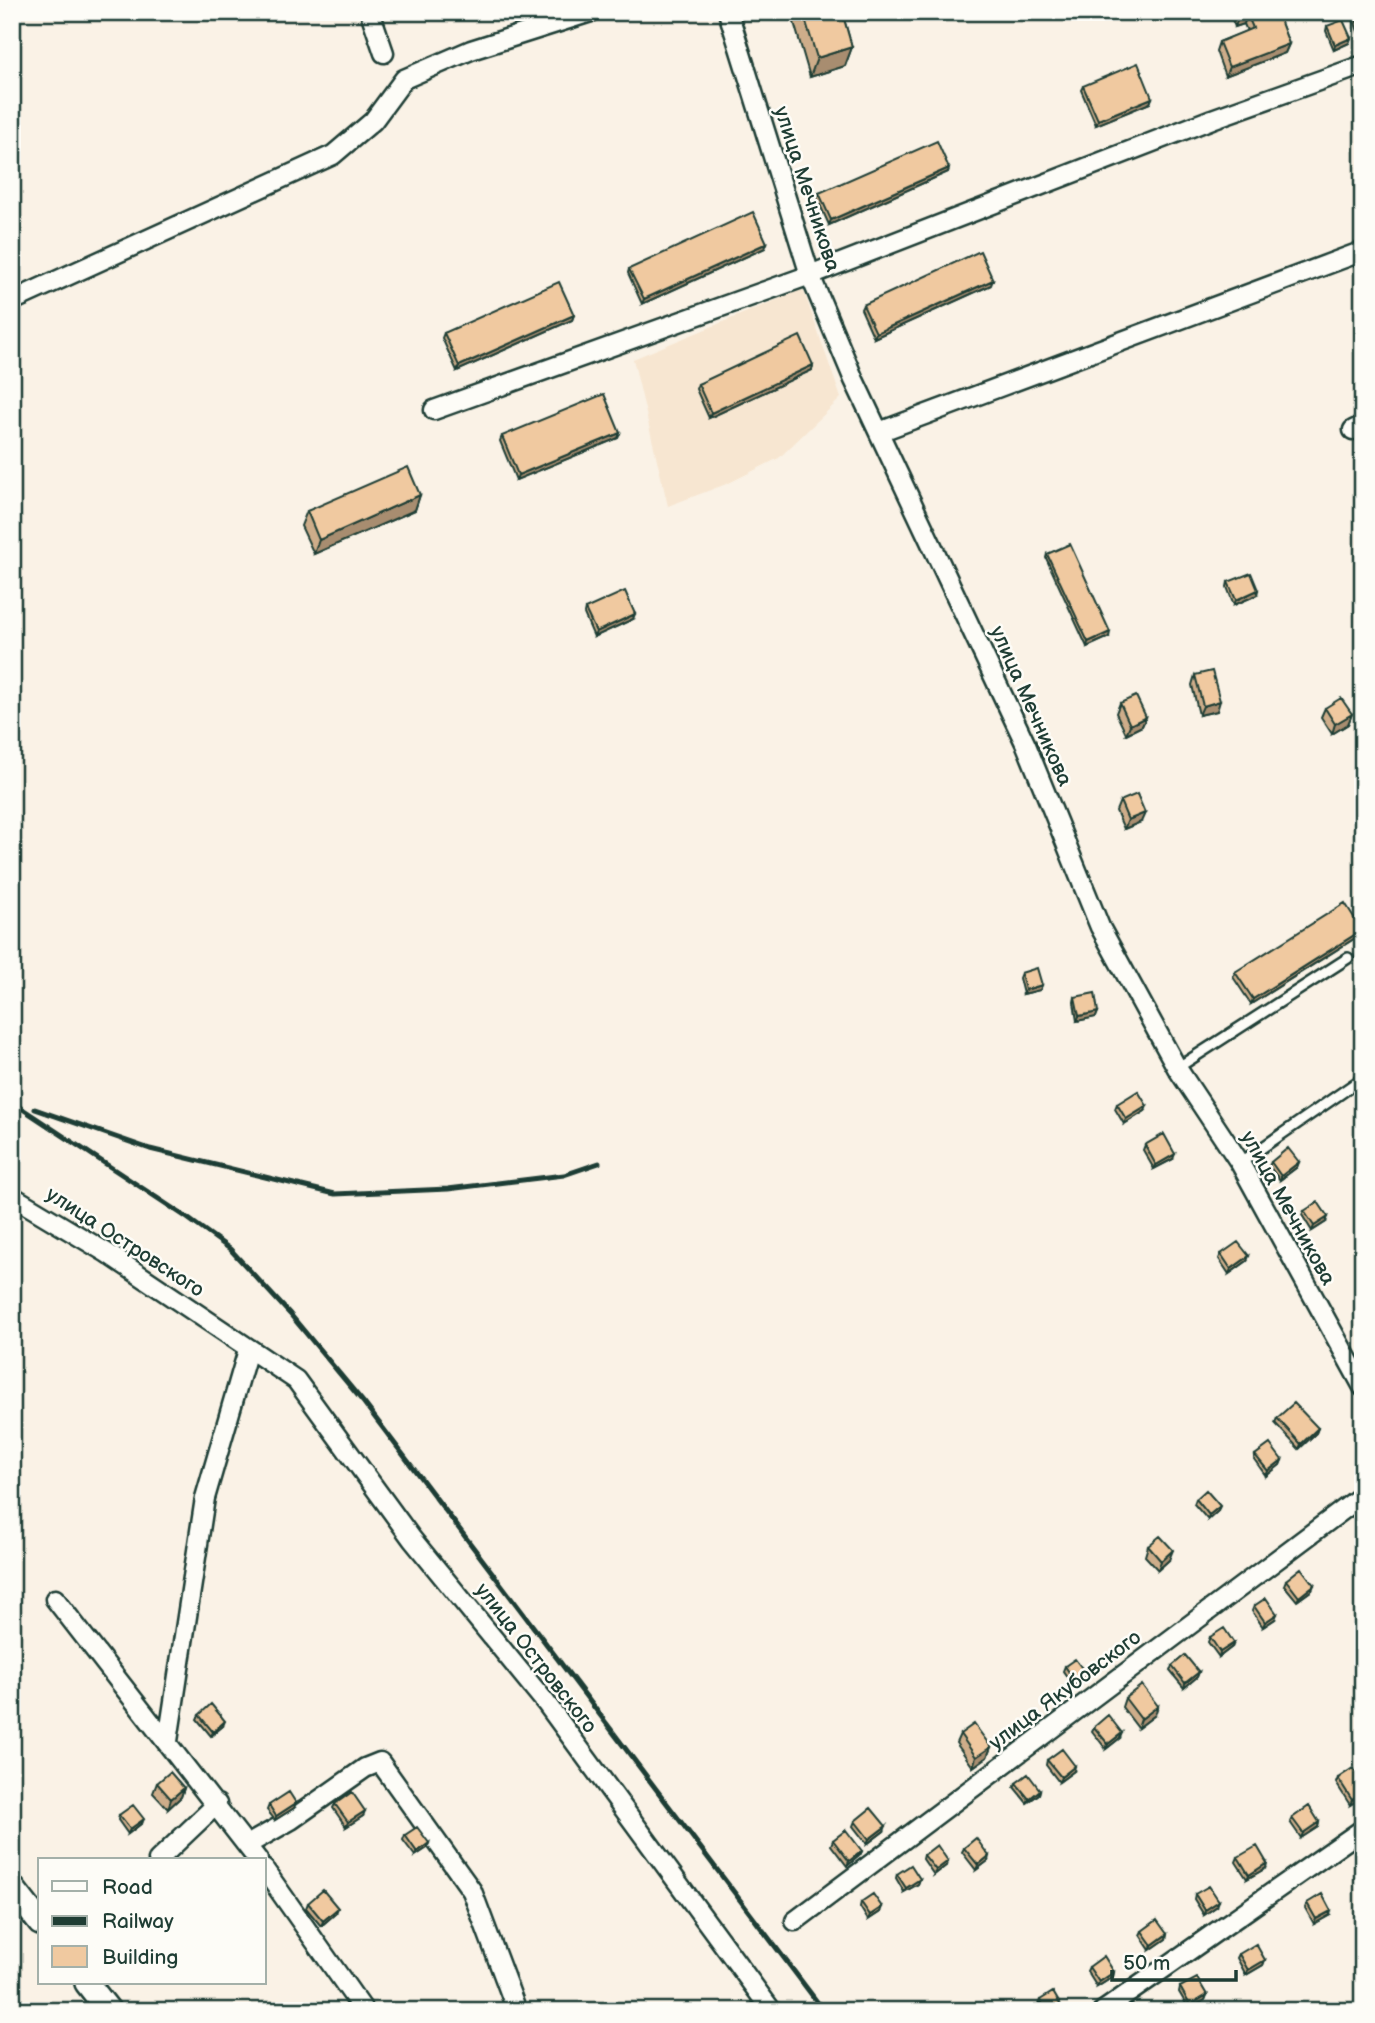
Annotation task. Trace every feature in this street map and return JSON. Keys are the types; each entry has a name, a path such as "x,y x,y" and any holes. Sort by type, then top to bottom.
{"street":[{"path":"370,12 384,53"},
{"path":"13,298 332,155 373,121 404,79 471,50 592,12"},
{"name":"улица Мечникова","path":"728,12 810,275 879,432 1026,745 1100,927 1177,1068 1240,1163 1363,1387"},
{"path":"434,410 810,275 1212,119 1363,65"},
{"path":"879,432 1362,253"},
{"name":"улица Островского","path":"12,1196 107,1253 296,1380 412,1539 546,1703 772,2011"},
{"path":"168,1741 205,1498 248,1350"},
{"name":"улица Якубовского","path":"795,1921 1363,1495"},
{"path":"55,1600 218,1804 257,1858"},
{"path":"247,1845 380,1762 472,1891 517,2011"},
{"path":"160,1858 218,1804"},
{"path":"1103,2011 1363,1829"},
{"path":"266,1872 364,2011"},
{"path":"12,1887 38,1920"},
{"path":"88,1984 110,2011"}],"lane":[{"path":"1177,1068 1348,958"},
{"path":"1240,1163 1363,1078"}],"shaded area":[{"path":"803,289 841,398 779,458 729,483 668,506 633,359"}],"building":[{"path":"803,12 842,12 852,47 817,58"},
{"path":"1236,12 1277,12 1289,44 1229,67 1219,42 1253,28 1247,14 1238,18"},
{"path":"1363,12 1361,32 1354,14"},
{"path":"1343,20 1351,38 1335,45 1327,26"},
{"path":"1138,63 1152,98 1098,120 1083,86"},
{"path":"937,141 949,168 831,220 819,193"},
{"path":"753,212 767,243 644,299 629,269"},
{"path":"980,251 993,280 876,333 863,305"},
{"path":"559,282 574,315 459,366 444,333"},
{"path":"800,336 813,365 711,413 698,384"},
{"path":"604,394 620,433 518,475 502,436"},
{"path":"408,467 420,495 319,540 307,511"},
{"path":"1070,544 1110,632 1088,642 1047,554"},
{"path":"1251,573 1258,590 1236,600 1228,582"},
{"path":"625,591 635,614 596,632 585,609"},
{"path":"1212,671 1220,701 1203,706 1195,675"},
{"path":"1136,696 1146,717 1130,725 1120,703"},
{"path":"1341,698 1352,714 1335,724 1325,708"},
{"path":"1137,794 1145,813 1128,820 1120,801"},
{"path":"1345,903 1362,930 1253,999 1235,972"},
{"path":"1037,968 1042,985 1025,990 1021,973"},
{"path":"1095,993 1098,1012 1079,1016 1075,997"},
{"path":"1138,1091 1147,1106 1126,1119 1117,1104"},
{"path":"1164,1134 1175,1154 1156,1165 1145,1145"},
{"path":"1288,1148 1299,1162 1281,1176 1271,1162"},
{"path":"1318,1202 1328,1217 1314,1226 1304,1211"},
{"path":"1238,1242 1249,1256 1231,1269 1221,1254"},
{"path":"1294,1403 1318,1428 1301,1444 1277,1418"},
{"path":"1270,1444 1282,1460 1268,1471 1255,1455"},
{"path":"1206,1490 1220,1506 1209,1515 1196,1499"},
{"path":"1160,1536 1173,1550 1161,1561 1148,1546"},
{"path":"1301,1568 1314,1585 1299,1597 1286,1580"},
{"path":"1266,1598 1277,1614 1265,1622 1254,1606"},
{"path":"1224,1628 1234,1643 1220,1652 1210,1637"},
{"path":"1185,1655 1199,1672 1185,1683 1172,1666"},
{"path":"1075,1659 1087,1675 1076,1683 1065,1666"},
{"path":"1142,1685 1158,1706 1141,1719 1125,1698"},
{"path":"211,1704 225,1721 213,1732 199,1715"},
{"path":"1108,1715 1122,1733 1108,1744 1094,1727"},
{"path":"974,1724 991,1747 976,1757 960,1734"},
{"path":"1062,1749 1075,1766 1061,1777 1047,1760"},
{"path":"1353,1768 1363,1783 1363,1793 1352,1800 1338,1778"},
{"path":"170,1772 184,1788 171,1799 157,1783"},
{"path":"1028,1774 1040,1790 1029,1799 1016,1783"},
{"path":"289,1792 296,1803 276,1816 269,1805"},
{"path":"352,1792 365,1811 348,1822 335,1804"},
{"path":"133,1805 144,1819 130,1829 119,1815"},
{"path":"1309,1806 1319,1822 1303,1833 1292,1818"},
{"path":"871,1808 886,1826 869,1839 855,1821"},
{"path":"417,1827 429,1843 417,1852 405,1835"},
{"path":"846,1830 862,1851 849,1861 833,1840"},
{"path":"976,1838 989,1856 978,1865 964,1848"},
{"path":"937,1845 948,1861 936,1870 924,1855"},
{"path":"1257,1846 1267,1863 1249,1875 1238,1857"},
{"path":"911,1865 920,1879 906,1888 897,1874"},
{"path":"1209,1886 1219,1901 1205,1910 1195,1894"},
{"path":"323,1890 338,1908 323,1921 308,1903"},
{"path":"873,1894 882,1907 870,1915 861,1902"},
{"path":"1322,1894 1331,1911 1316,1919 1307,1903"},
{"path":"1157,1920 1167,1934 1152,1945 1142,1931"},
{"path":"1256,1944 1265,1960 1248,1970 1239,1954"},
{"path":"1104,1956 1114,1972 1099,1982 1089,1967"},
{"path":"1197,1978 1207,1995 1190,2005 1180,1987"},
{"path":"1053,1992 1064,2011 1046,2011 1040,2000"}],"railway":[{"path":"12,1102 230,1249 290,1314 364,1403 824,2011"},
{"path":"35,1109 150,1149 335,1194 448,1189 564,1175 599,1163"}]}
